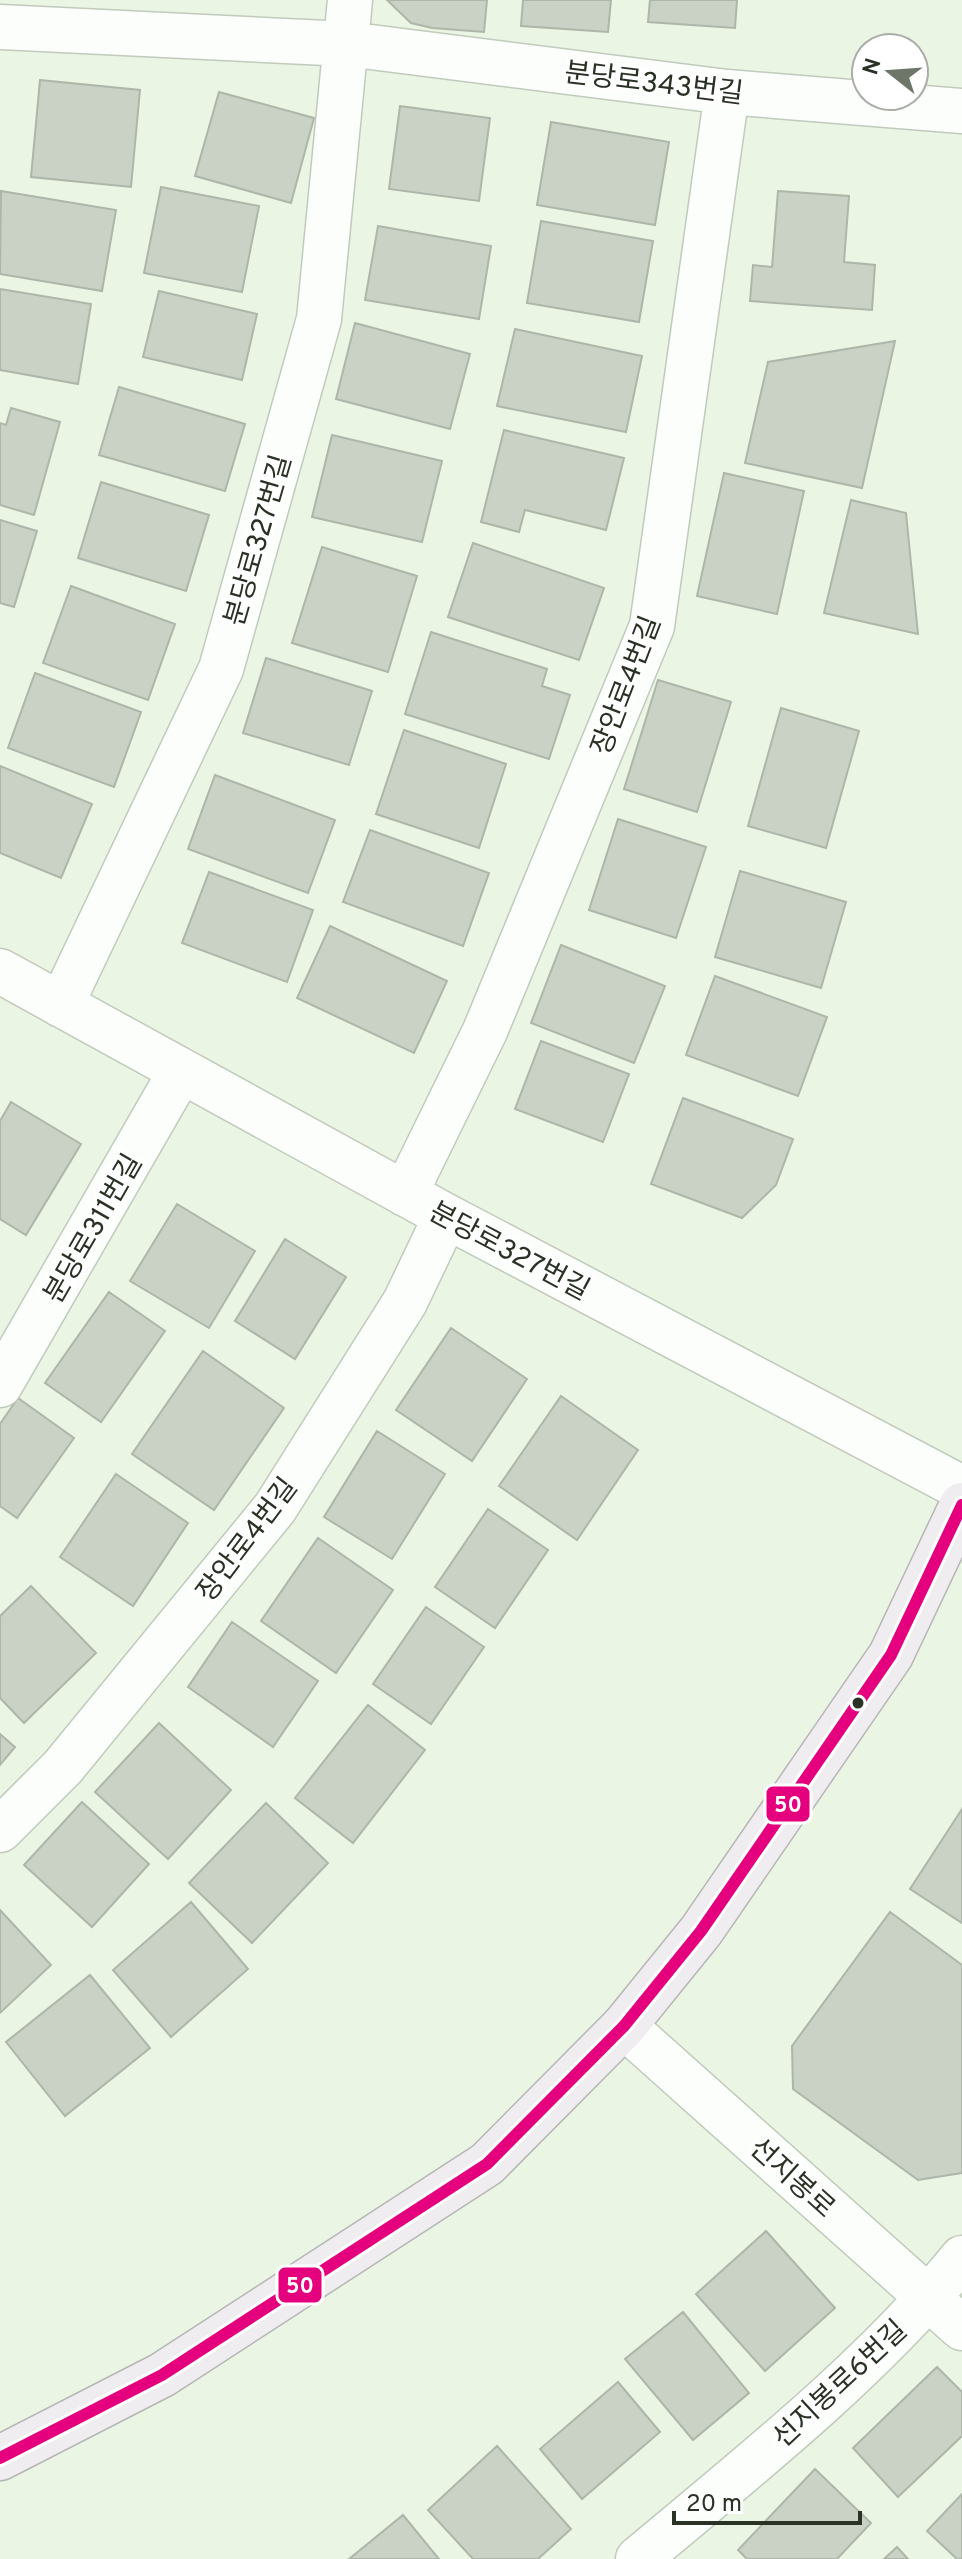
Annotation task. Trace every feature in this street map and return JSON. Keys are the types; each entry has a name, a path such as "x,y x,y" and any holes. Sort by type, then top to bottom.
{"main road":[{"path":"0,2458 162,2375 487,2164 624,2026 701,1931 891,1655 962,1505"}],"street":[{"path":"347,44 350,0"},
{"name":"분당로343번길","path":"0,27 347,44 727,92 962,111"},
{"name":"분당로327번길","path":"61,1005 221,669 319,319 347,44"},
{"name":"장안로4번길","path":"405,1194 485,1031 652,626 727,92"},
{"name":"분당로327번길","path":"0,971 405,1194 962,1488"},
{"name":"분당로311번길","path":"0,1385 181,1071"},
{"name":"장안로4번길","path":"0,1830 63,1767 275,1508 405,1302 446,1216"},
{"name":"선지봉로","path":"624,2026 962,2328"},
{"name":"선지봉로6번길","path":"638,2559 773,2445 929,2299 962,2258"}],"building":[{"path":"387,0 487,0 484,32 411,23"},
{"path":"523,0 611,0 608,32 521,26"},
{"path":"650,0 737,0 735,28 648,22"},
{"path":"40,80 140,90 131,187 31,177"},
{"path":"219,92 314,118 291,203 195,176"},
{"path":"400,106 490,118 479,201 389,189"},
{"path":"551,122 669,142 655,225 537,205"},
{"path":"161,187 259,206 242,292 144,273"},
{"path":"1,191 116,210 102,291 0,274"},
{"path":"778,191 849,196 844,262 875,265 872,310 750,301 753,265 772,267"},
{"path":"541,221 653,241 639,322 527,303"},
{"path":"378,226 491,246 479,319 365,300"},
{"path":"0,289 91,304 78,384 0,370"},
{"path":"159,291 257,314 242,380 143,357"},
{"path":"355,323 470,354 450,429 336,399"},
{"path":"515,329 642,356 626,432 497,406"},
{"path":"895,341 862,488 745,463 768,362"},
{"path":"119,387 245,424 225,491 99,455"},
{"path":"11,408 60,422 34,515 0,505 0,423 6,425"},
{"path":"504,430 624,458 606,530 525,510 519,532 481,522"},
{"path":"332,435 442,461 422,542 312,517"},
{"path":"724,473 804,491 777,614 697,596"},
{"path":"101,482 209,515 186,591 78,558"},
{"path":"851,500 906,513 918,634 824,613"},
{"path":"0,520 37,531 14,607 0,603"},
{"path":"473,543 604,588 579,660 448,617"},
{"path":"322,547 417,576 388,672 292,643"},
{"path":"71,586 175,624 148,700 43,663"},
{"path":"431,632 547,669 542,686 570,695 549,759 405,714"},
{"path":"266,658 372,691 349,765 243,733"},
{"path":"35,673 141,712 114,787 8,748"},
{"path":"658,680 731,702 697,812 624,789"},
{"path":"781,708 859,731 826,848 748,826"},
{"path":"404,730 506,764 479,848 376,814"},
{"path":"0,766 92,804 61,878 0,853"},
{"path":"215,775 335,820 308,893 188,849"},
{"path":"618,819 706,847 676,938 589,910"},
{"path":"370,830 489,873 463,946 343,902"},
{"path":"740,871 846,902 821,988 715,957"},
{"path":"209,872 313,910 287,982 182,943"},
{"path":"330,926 447,981 414,1053 297,998"},
{"path":"561,945 665,986 634,1063 531,1023"},
{"path":"715,976 827,1017 798,1096 686,1055"},
{"path":"541,1041 629,1074 603,1142 515,1109"},
{"path":"683,1098 793,1139 776,1185 742,1218 651,1184"},
{"path":"11,1102 81,1144 26,1235 0,1219 0,1121"},
{"path":"177,1204 255,1251 209,1328 130,1281"},
{"path":"285,1239 346,1277 295,1359 235,1321"},
{"path":"109,1292 165,1331 101,1422 45,1383"},
{"path":"451,1328 527,1379 472,1461 396,1410"},
{"path":"203,1351 284,1408 214,1510 132,1454"},
{"path":"561,1396 638,1450 577,1540 499,1486"},
{"path":"18,1398 74,1438 17,1518 0,1506 0,1424"},
{"path":"377,1431 445,1474 392,1559 324,1517"},
{"path":"116,1474 188,1523 133,1606 60,1557"},
{"path":"488,1509 548,1550 495,1628 435,1587"},
{"path":"318,1538 393,1590 336,1673 261,1621"},
{"path":"31,1586 96,1653 24,1723 0,1698 0,1616"},
{"path":"426,1607 484,1647 431,1724 373,1684"},
{"path":"232,1622 318,1681 273,1747 188,1687"},
{"path":"368,1705 425,1750 353,1843 295,1798"},
{"path":"159,1723 231,1790 168,1859 95,1792"},
{"path":"0,1734 15,1747 0,1765"},
{"path":"82,1802 149,1864 92,1927 24,1865"},
{"path":"266,1803 328,1863 252,1943 189,1883"},
{"path":"962,1809 962,1923 910,1889"},
{"path":"191,1902 248,1969 171,2037 113,1970"},
{"path":"0,1910 51,1965 0,2013"},
{"path":"890,1912 962,1965 962,2173 918,2180 793,2089 792,2046"},
{"path":"90,1975 150,2048 65,2116 6,2042"},
{"path":"766,2231 835,2308 765,2371 696,2294"},
{"path":"683,2312 749,2393 693,2440 625,2359"},
{"path":"937,2367 962,2392 962,2436 898,2497 853,2448"},
{"path":"618,2382 660,2432 582,2499 540,2449"},
{"path":"497,2446 571,2529 538,2559 473,2559 428,2510"},
{"path":"815,2469 871,2523 837,2559 747,2559 738,2550"},
{"path":"962,2494 962,2559 957,2559 927,2531"},
{"path":"403,2515 439,2559 349,2559"},
{"path":"897,2547 908,2559 884,2559"}],"transit line":[{"name":"50","path":"0,2458 162,2375 487,2164 624,2026 701,1931 891,1655 962,1505"}]}
